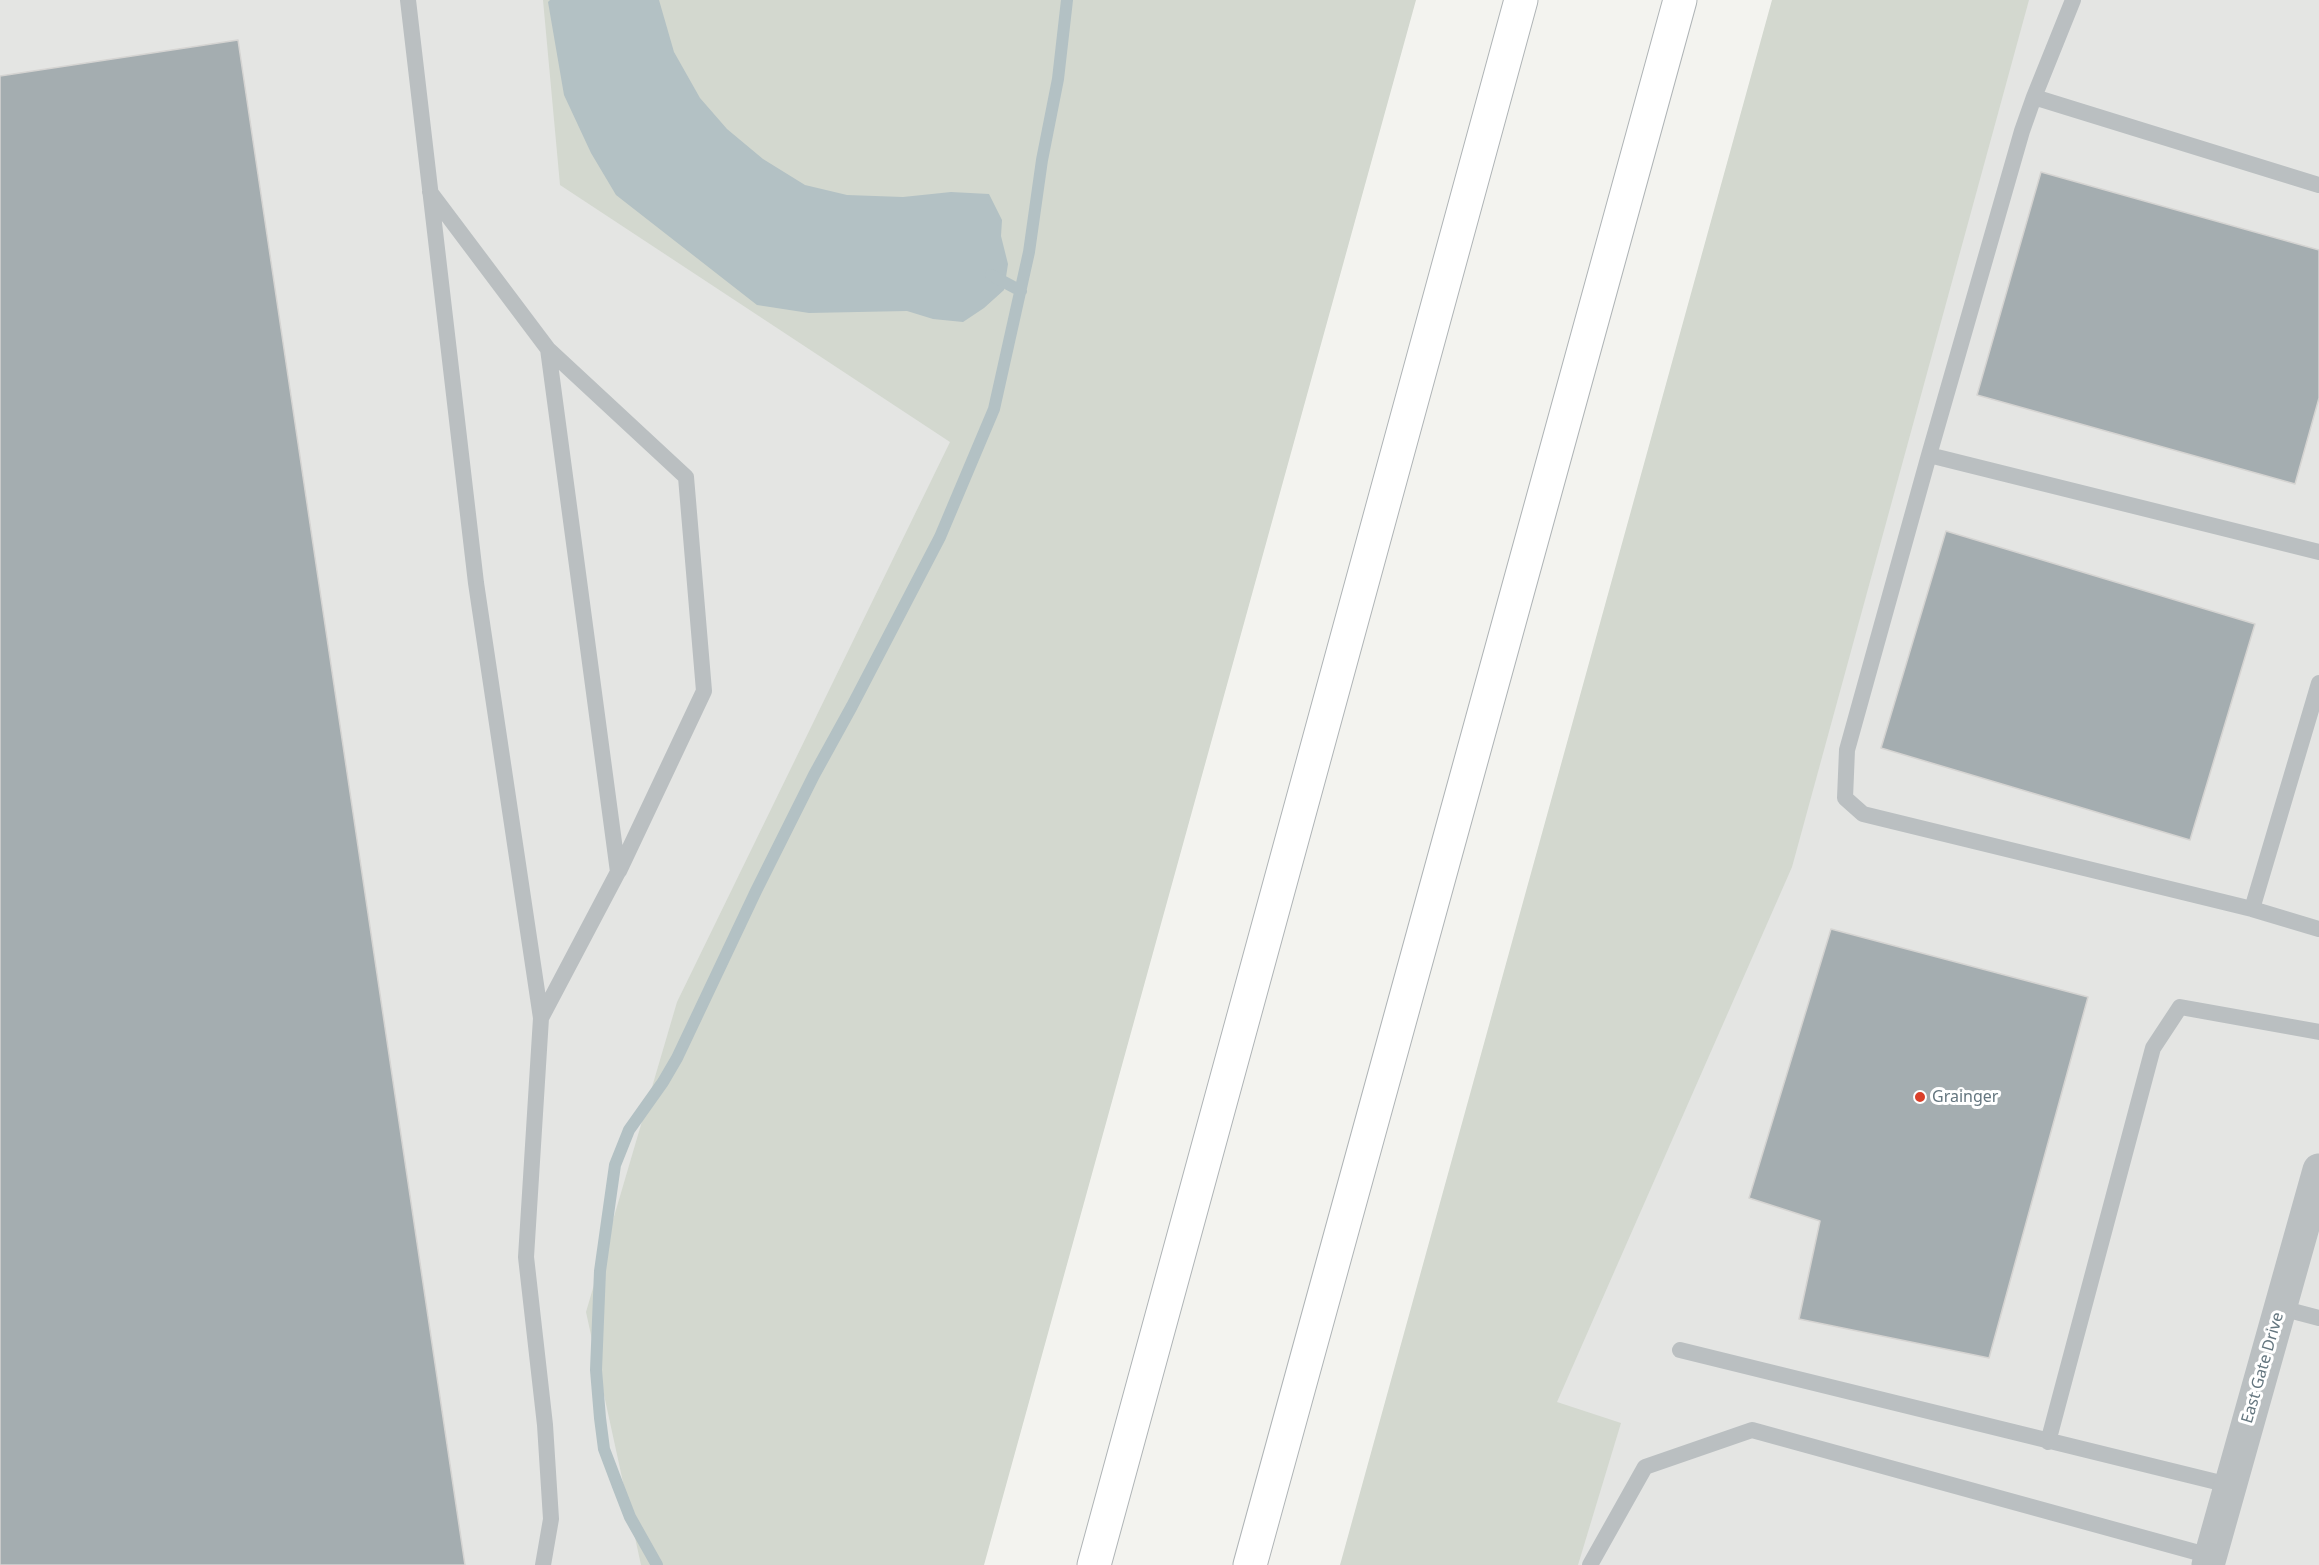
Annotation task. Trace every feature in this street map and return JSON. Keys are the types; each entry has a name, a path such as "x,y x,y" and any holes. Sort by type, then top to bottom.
{"highway":[{"path":"1094,1565 1521,0"},
{"path":"1250,1565 1680,0"}],"street":[{"name":"East Gate Drive","path":"2209,1561 2319,1170"}],"lane":[{"path":"408,0 476,583 541,1018 526,1257 545,1425 551,1519 543,1565"},
{"path":"2073,0 2022,131 1929,455 1847,750 1845,798 1863,814 2252,909 2319,929"},
{"path":"2034,97 2319,185"},
{"path":"430,191 548,349 686,477 704,691 618,872 541,1018"},
{"path":"548,349 618,872"},
{"path":"1929,455 2319,552"},
{"path":"2252,909 2319,683"},
{"path":"2048,1442 2153,1048 2180,1006 2319,1032"},
{"path":"2281,1308 2319,1318"},
{"path":"1680,1350 2229,1485"},
{"path":"1590,1565 1645,1467 1752,1431 2209,1561"}],"shaded area":[{"path":"0,0 1360,0 935,1565 0,1565"},
{"path":"543,0 1416,0 984,1565 641,1565 586,1312 677,1002 950,442 560,185"},
{"path":"550,0 659,0 674,52 700,98 727,129 763,159 805,185 847,195 903,197 951,192 989,194 1002,220 1001,236 1008,264 1004,290 984,308 963,322 933,319 907,311 809,313 757,305 616,195 591,153 564,95 548,2"},
{"path":"1772,0 2029,0 1792,867 1557,1402 1621,1423 1578,1565 1340,1565"},
{"path":"1877,0 2319,0 2319,1565 1434,1565"}],"building":[{"path":"238,40 465,1565 0,1565 0,76"},
{"path":"2041,172 2319,250 2319,398 2295,484 1977,395"},
{"path":"1946,531 2255,624 2190,840 1881,748"},
{"name":"Grainger","path":"1831,929 2088,997 1989,1358 1799,1319 1820,1221 1749,1198"}],"waterway":[{"path":"657,1565 630,1517 604,1449 600,1418 596,1370 600,1271 615,1165 629,1130 677,1058 814,775 940,537 994,409 1029,252 1042,160 1058,79 1067,0"},
{"path":"991,275 1021,291"}],"place":[{"name":"Grainger","path":"1920,1097"}]}
